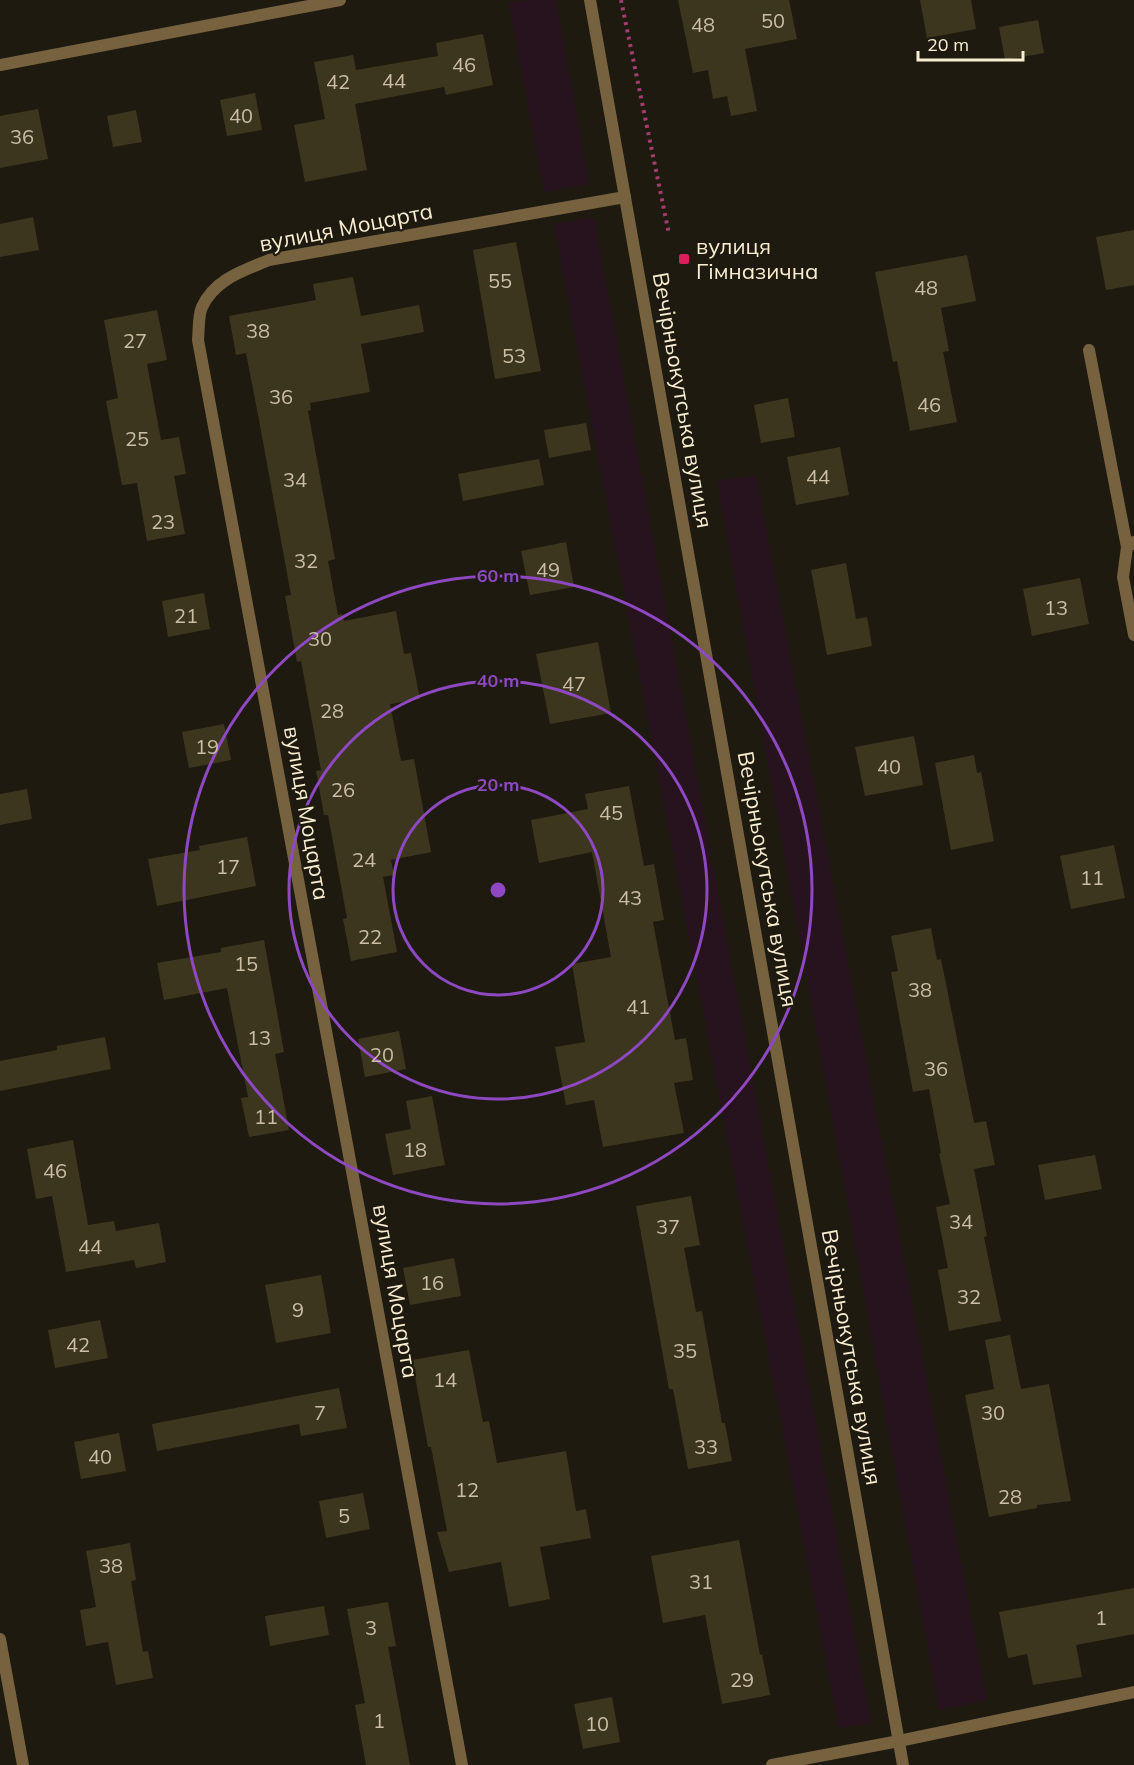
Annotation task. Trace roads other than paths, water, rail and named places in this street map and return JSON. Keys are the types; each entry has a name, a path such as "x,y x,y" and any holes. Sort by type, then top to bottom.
{"street":[{"path":"0,65 340,0"},
{"name":"Вечірньокутська вулиця","path":"590,0 903,1765"},
{"name":"вулиця Моцарта","path":"462,1765 200,352 198,340 201,309 214,290 231,276 269,260 625,197"},
{"path":"1089,350 1130,544 1123,577 1134,635"},
{"path":"0,1639 23,1765"},
{"path":"772,1765 1134,1692"}],"place":[{"name":"вулиця Гімназична","path":"684,259"}]}
